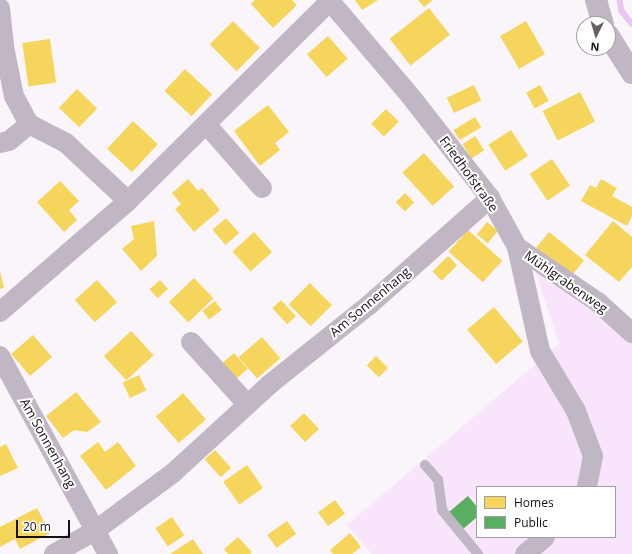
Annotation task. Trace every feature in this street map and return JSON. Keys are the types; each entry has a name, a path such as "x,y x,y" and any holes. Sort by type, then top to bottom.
{"street":[{"path":"0,312 128,201 329,0"},
{"name":"Friedhofstraße","path":"329,0 412,98 490,198 518,247 540,351 576,411 593,456 587,486"},
{"path":"596,0 601,16"},
{"path":"0,8 4,47 14,96 29,124 66,143 128,201"},
{"path":"616,48 632,73"},
{"path":"0,143 9,141 29,124"},
{"path":"206,124 262,188"},
{"name":"Am Sonnenhang","path":"54,554 96,530 173,473 247,404 369,305 490,198"},
{"name":"Mühlgrabenweg","path":"518,247 600,303 632,332"},
{"path":"191,342 247,404"},
{"name":"Am Sonnenhang","path":"0,356 108,554"},
{"path":"525,554 544,538"}],"lane":[{"path":"425,465 438,480 442,510 478,554"}],"shaded area":[{"path":"534,267 603,313 632,340 632,554 372,554 347,525 559,344"}],"building: Homes":[{"path":"255,0 292,0 297,5 273,28 251,4"},
{"path":"355,0 378,0 362,10"},
{"path":"418,0 433,0 424,7"},
{"path":"429,8 450,35 411,66 390,39"},
{"path":"233,21 260,48 237,71 210,44"},
{"path":"526,21 545,54 519,69 500,36"},
{"path":"328,36 348,59 327,77 307,54"},
{"path":"50,39 56,83 28,86 22,43"},
{"path":"185,69 212,94 192,116 165,91"},
{"path":"474,85 481,100 454,113 447,98"},
{"path":"540,85 549,101 535,109 526,93"},
{"path":"77,89 97,108 79,127 59,108"},
{"path":"580,92 595,121 558,140 543,111"},
{"path":"268,105 289,132 275,143 280,150 260,166 234,131"},
{"path":"386,109 399,122 384,137 371,124"},
{"path":"475,117 481,127 460,140 454,130"},
{"path":"133,121 158,144 132,172 107,149"},
{"path":"511,130 528,156 505,171 488,145"},
{"path":"475,136 484,150 472,158 462,144"},
{"path":"424,153 454,186 433,206 402,172"},
{"path":"552,159 570,186 548,201 530,174"},
{"path":"188,179 198,191 202,188 220,210 194,232 175,209 181,204 172,193"},
{"path":"601,179 617,188 612,196 632,207 632,216 627,226 581,201 590,185 596,188"},
{"path":"60,181 79,201 69,210 77,220 64,232 37,202"},
{"path":"405,193 414,202 405,211 396,202"},
{"path":"226,218 239,233 226,245 212,230"},
{"path":"154,221 157,256 141,271 122,249 134,239 131,226"},
{"path":"613,221 632,237 632,267 619,282 585,255"},
{"path":"487,222 498,231 488,243 477,234"},
{"path":"468,230 502,261 483,282 449,252"},
{"path":"254,232 272,252 251,271 232,251"},
{"path":"549,232 584,260 571,277 536,248"},
{"path":"448,256 457,265 442,281 432,272"},
{"path":"0,271 4,288 0,289"},
{"path":"194,278 213,298 188,322 169,302"},
{"path":"97,280 117,302 95,322 75,300"},
{"path":"160,280 168,289 158,298 150,289"},
{"path":"310,283 332,305 311,326 289,304"},
{"path":"281,300 296,316 287,324 272,308"},
{"path":"215,301 222,310 209,320 202,311"},
{"path":"494,307 523,341 496,364 467,329"},
{"path":"131,331 154,355 126,380 104,356"},
{"path":"33,335 52,357 30,376 11,354"},
{"path":"262,337 280,358 257,378 239,357"},
{"path":"234,353 248,369 236,379 223,363"},
{"path":"376,356 388,368 379,377 367,365"},
{"path":"139,375 146,390 130,398 123,383"},
{"path":"76,392 101,422 87,432 74,430 63,438 46,416"},
{"path":"183,393 206,419 179,443 156,417"},
{"path":"304,413 319,429 305,442 290,426"},
{"path":"98,442 105,452 118,442 136,466 106,490 80,456"},
{"path":"6,444 18,468 0,476 0,447"},
{"path":"215,450 231,468 221,477 205,459"},
{"path":"247,465 263,488 239,505 223,482"},
{"path":"335,500 345,514 328,526 318,512"},
{"path":"37,508 50,533 20,549 15,539 0,547 0,527"},
{"path":"172,517 184,535 168,546 155,528"},
{"path":"287,521 296,534 277,548 267,535"},
{"path":"350,533 361,547 352,554 333,554 330,550"},
{"path":"238,537 252,552 250,554 228,554 224,549"},
{"path":"193,539 203,554 170,554"}],"building: Public":[{"path":"468,496 476,506 476,518 463,529 449,512"}],"waterway":[{"path":"620,0 622,11 632,24"}]}
